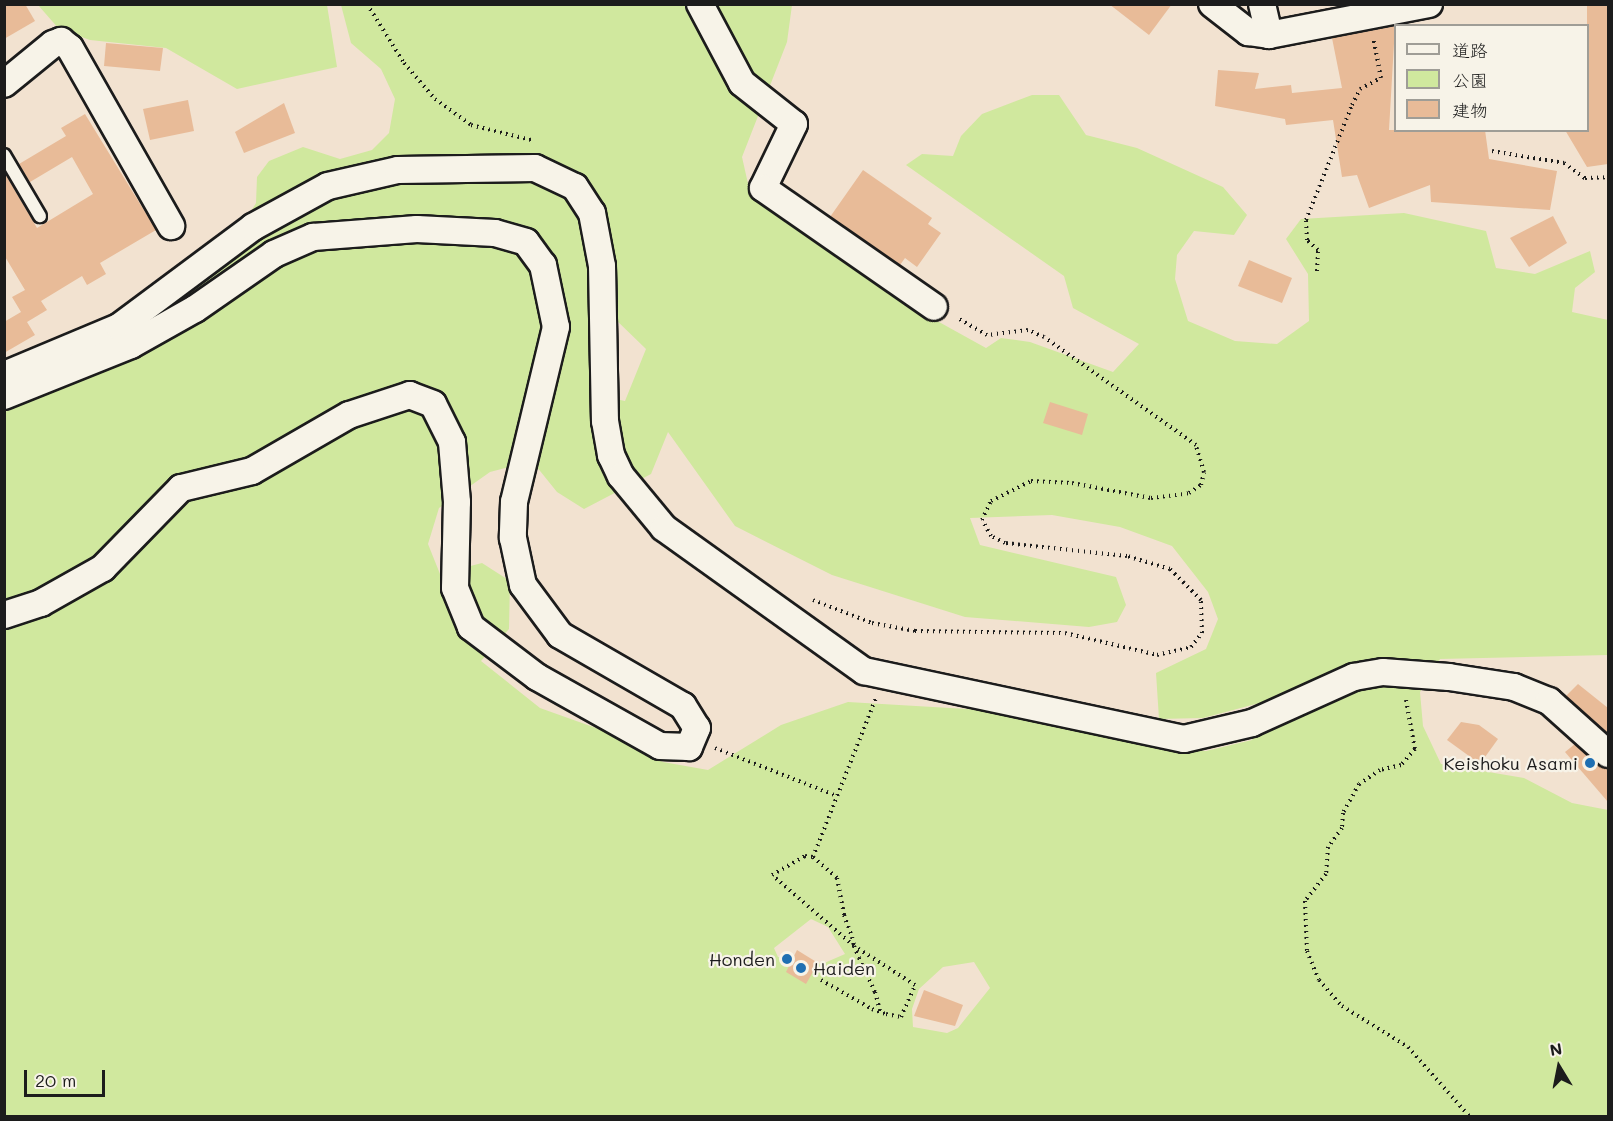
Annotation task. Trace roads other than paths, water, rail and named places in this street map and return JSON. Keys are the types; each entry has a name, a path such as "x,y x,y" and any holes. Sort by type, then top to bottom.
{"street":[{"path":"699,4 742,83 794,124 763,188 934,307"},
{"path":"1212,4 1248,32 1269,35 1429,4"},
{"path":"1262,4 1269,35"},
{"path":"4,84 52,44 61,40 70,48 171,226"},
{"path":"4,375 119,327 253,227 327,186 357,177 441,166 512,165 551,172 576,188 592,213 602,266 605,421 611,455 633,494 664,528 768,607 864,671 1184,739 1221,734 1331,686 1376,674 1514,687 1549,701 1608,754"},
{"path":"4,396 131,345 195,309 274,254 313,237 417,230 495,233 526,242 543,265 556,327 514,502 513,538 523,585 560,635 683,706 697,728 694,741 676,749 660,746 537,677 471,627 455,588 457,502 452,442 433,404 410,395 349,415 252,471 181,488 103,568 41,603 4,615"}],"lane":[{"path":"4,155 40,216"}],"place":[{"name":"Keishoku Asami","path":"1590,763"},
{"name":"Honden","path":"787,959"},
{"name":"Haiden","path":"801,968"}]}
